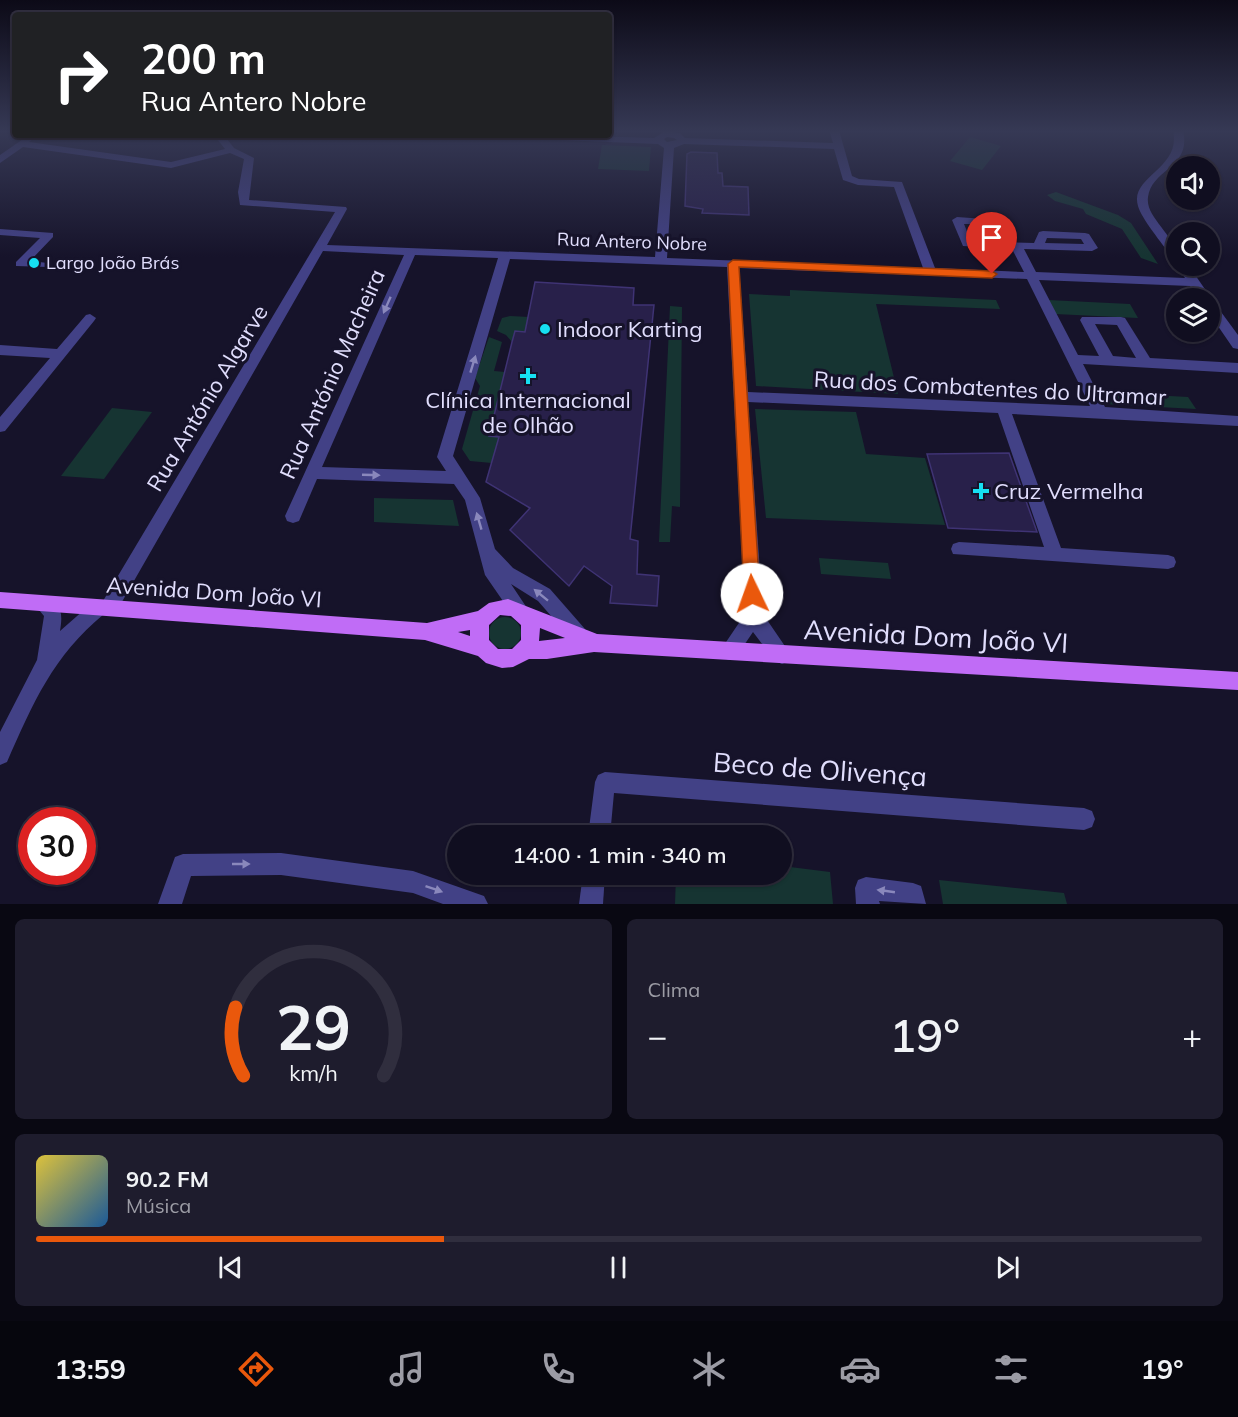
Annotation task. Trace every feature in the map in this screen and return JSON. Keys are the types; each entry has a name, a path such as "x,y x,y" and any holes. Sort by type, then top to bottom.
{"main road":[{"name":"Avenida Dom João VI","path":"0,600 425,631 480,648"},
{"path":"505,608 523,614 531,622 531,637 524,650 509,658 501,659 485,654 480,648 477,636 484,618 505,608"},
{"name":"Avenida Dom João VI","path":"523,614 548,622 588,640"},
{"name":"Avenida Dom João VI","path":"425,631 468,624 484,618"},
{"name":"Avenida Dom João VI","path":"524,650 547,650 588,640 782,655 1238,681"}],"street":[{"name":"Rua António Algarve","path":"104,608 321,248 342,209 244,204 242,196 249,172"},
{"path":"661,260 665,172"},
{"path":"845,172 847,178 858,182 898,184 930,271"},
{"path":"1160,172 1145,187 1141,197 1143,206 1166,240"},
{"path":"0,232 49,235 20,264 44,265"},
{"path":"992,244 1038,246"},
{"path":"1016,245 1100,412"},
{"name":"Rua Antero Nobre","path":"321,248 1194,282"},
{"name":"Rua António Macheira","path":"294,516 411,251"},
{"path":"505,255 445,458 472,498 490,553 494,575 523,614"},
{"path":"733,264 754,616 766,637 782,655"},
{"path":"1190,276 1198,288"},
{"path":"0,427 90,318"},
{"path":"1108,360 1086,320 1121,321 1146,363"},
{"path":"1220,320 1238,345"},
{"path":"0,350 59,354"},
{"path":"1075,359 1238,368"},
{"name":"Rua dos Combatentes do Ultramar","path":"741,397 1100,412 1238,421"},
{"path":"1003,408 1055,554"},
{"path":"312,473 459,478"},
{"path":"959,549 1168,562"},
{"path":"490,553 507,573 544,596 588,640"},
{"path":"0,755 44,661 54,613 44,604"},
{"path":"44,661 69,631 104,608"},
{"path":"729,651 754,616"},
{"name":"Beco de Olivença","path":"599,825 605,782 1084,819"},
{"path":"170,904 183,865 270,864 413,882 476,904"},
{"path":"591,904 593,885"},
{"path":"868,904 866,888 913,894 914,904"}],"green space":[{"path":"1056,192 1118,215 1131,223 1158,264 1141,258 1122,229 1086,214 1083,209 1055,201 1047,195"},
{"path":"790,290 996,300 1000,309 876,304 898,394 756,386 749,294 790,296"},
{"path":"1048,300 1130,304 1138,318 1055,314"},
{"path":"670,306 682,307 680,507 672,506 670,542 659,542"},
{"path":"529,317 525,332 515,331 512,342 506,335 497,331 502,318"},
{"path":"489,337 502,342 494,371 505,372 489,436 499,437 492,463 470,461 462,449 480,386 475,378"},
{"path":"1096,392 1188,397 1196,409 1103,404"},
{"path":"112,408 152,412 104,479 61,476"},
{"path":"755,409 856,412 866,454 925,458 945,525 766,518"},
{"path":"374,498 453,500 459,526 374,522"},
{"path":"819,558 888,563 891,579 821,574"},
{"path":"505,617 517,621 521,633 517,645 505,649 493,645 489,633 493,621"},
{"path":"792,867 830,872 833,904 675,904 676,885 792,885"},
{"path":"939,880 1064,893 1067,904 943,904"}],"building":[{"path":"686,172 722,173 723,186 748,187 749,215 702,213 703,209 685,206"},
{"path":"535,282 634,288 633,305 654,305 630,539 638,541 637,574 659,576 657,606 610,603 612,586 584,566 569,586 510,530 530,508 486,482 499,437 489,436 512,342 515,331 525,332"},
{"name":"Cruz Vermelha","path":"1009,453 1037,532 948,528 927,454"}],"place":[{"name":"Largo João Brás","path":"34,263"},
{"name":"Indoor Karting","path":"545,329"},
{"name":"Clínica Internacional de Olhão","path":"528,376"},
{"name":"Cruz Vermelha","path":"981,491"}],"route":[{"path":"752,594 733,264 992,274"}]}
